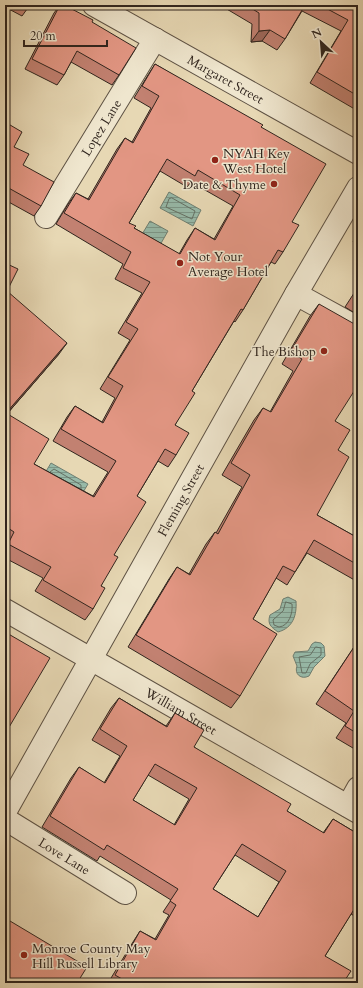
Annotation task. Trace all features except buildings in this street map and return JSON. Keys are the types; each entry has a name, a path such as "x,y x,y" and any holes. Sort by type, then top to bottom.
{"street":[{"name":"Margaret Street","path":"94,5 358,153"},
{"name":"Lopez Lane","path":"46,217 155,39"},
{"name":"Fleming Street","path":"5,812 296,294 358,188"},
{"path":"296,294 358,328"},
{"name":"William Street","path":"5,610 91,660 355,802"},
{"name":"Love Lane","path":"5,819 125,893"}],"water":[{"path":"169,192 201,210 193,226 160,208"},
{"path":"150,221 168,231 148,266 129,256"},
{"path":"51,463 88,484 79,499 42,478"},
{"path":"288,597 296,601 295,616 291,624 278,632 270,625 270,615 280,609 283,599"},
{"path":"315,642 321,643 324,646 325,656 314,667 309,676 301,677 296,672 297,666 293,656 295,652 308,651"}],"place":[{"name":"NYAH Key West Hotel","path":"215,160"},
{"name":"Date & Thyme","path":"274,184"},
{"name":"Not Your Average Hotel","path":"180,263"},
{"name":"The Bishop","path":"324,351"},
{"name":"Monroe County May Hill Russell Library","path":"24,955"}]}
